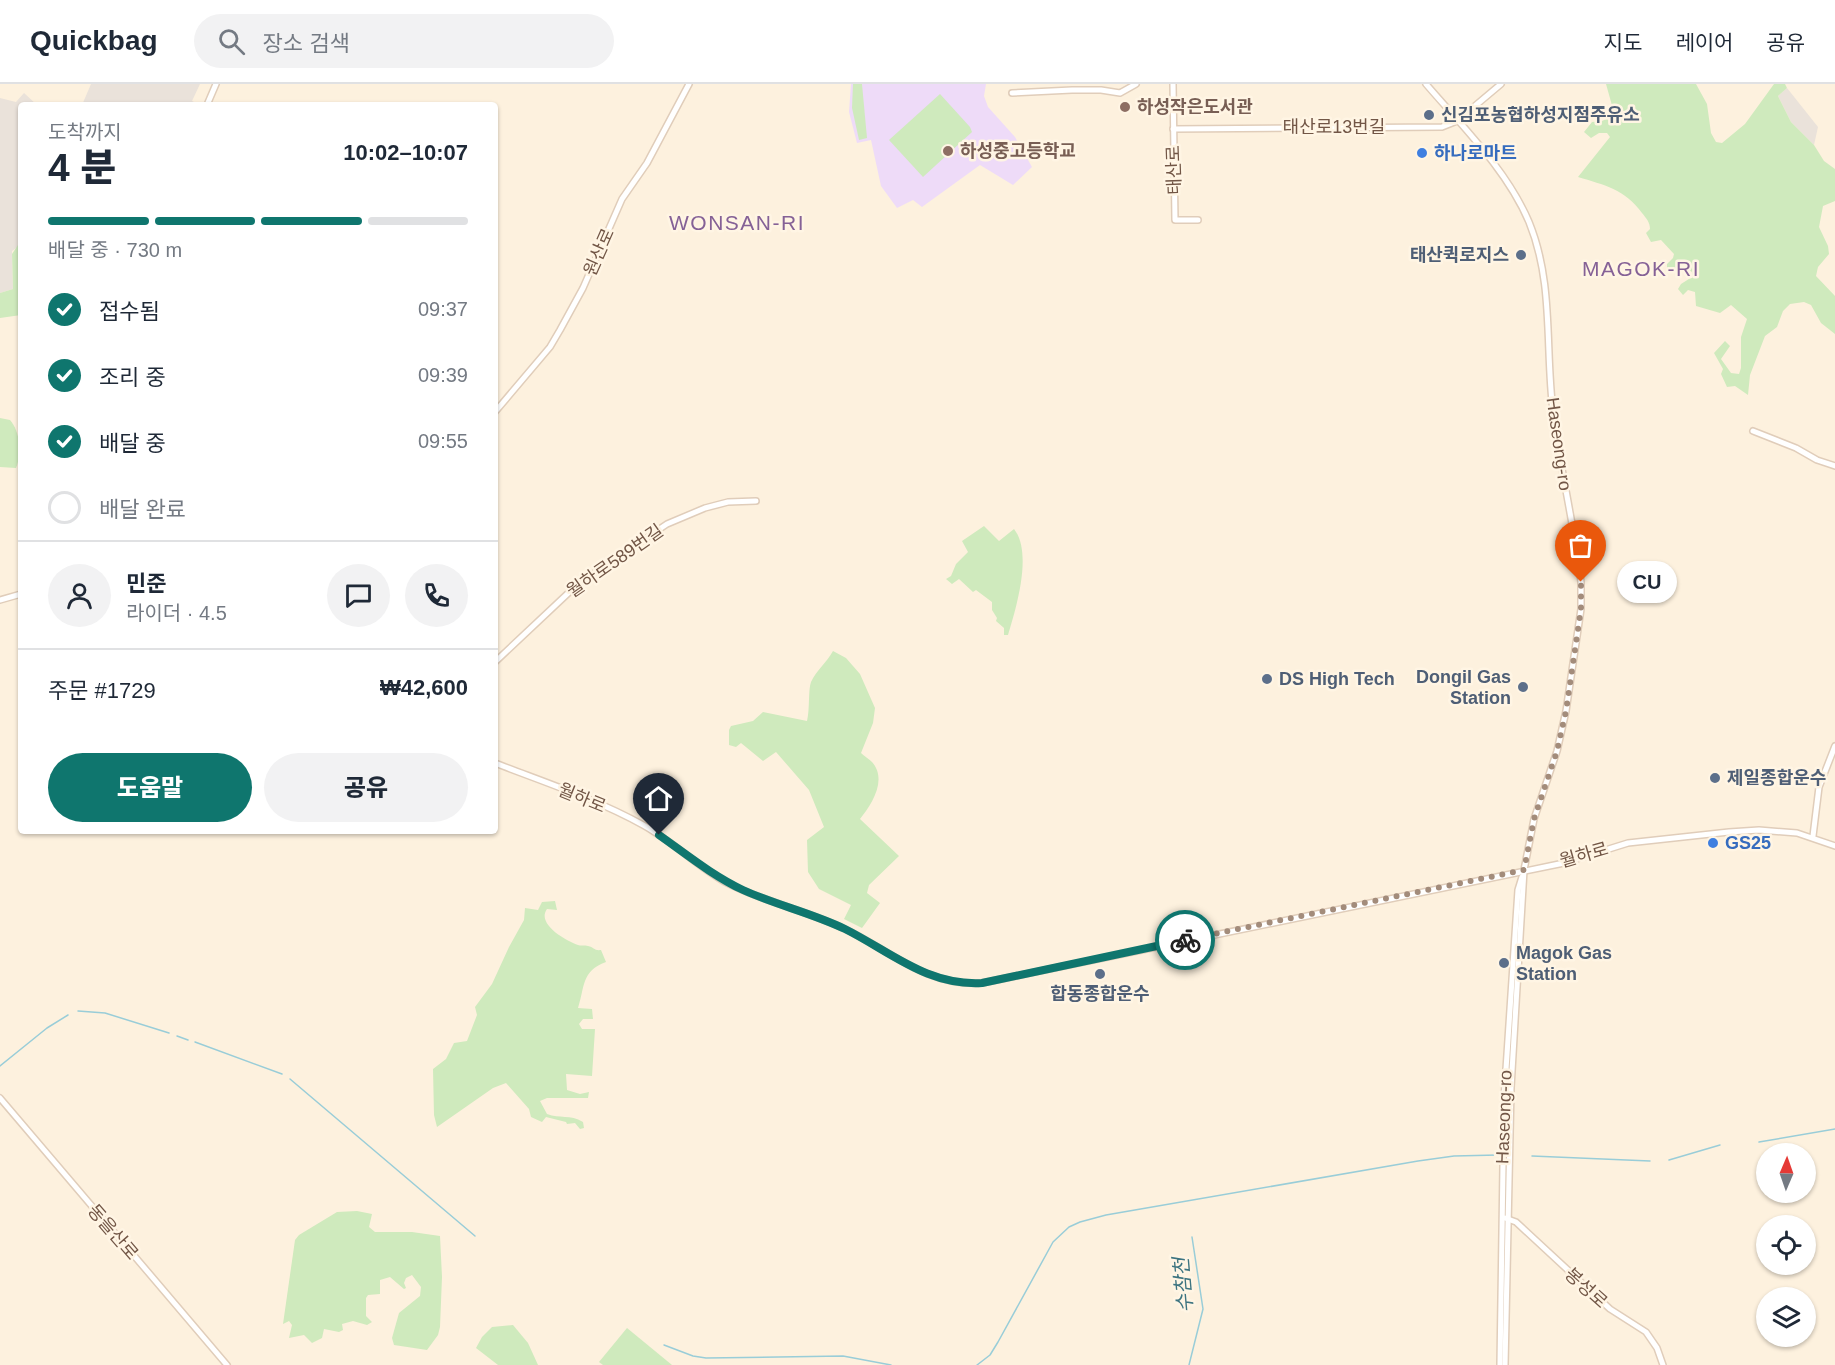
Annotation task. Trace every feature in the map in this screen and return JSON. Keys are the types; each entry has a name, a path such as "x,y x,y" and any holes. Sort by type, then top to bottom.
{"street":[{"path":"208,102 216,84"},
{"name":"원산로","path":"498,409 550,348 587,279 622,199 646,163 689,84"},
{"path":"1012,93 1087,90 1123,93 1136,84"},
{"name":"태산로","path":"1173,84 1176,220 1198,220"},
{"name":"Haseong-ro","path":"1425,84 1486,155 1519,202 1529,221 1542,260 1547,298 1552,408 1581,582 1581,609 1566,711 1557,751 1534,819 1524,870 1504,1219 1503,1365"},
{"path":"1457,121 1501,84"},
{"name":"태산로13번길","path":"1173,129 1442,127 1457,121"},
{"path":"1753,431 1796,448 1817,460 1835,465"},
{"name":"월하로589번길","path":"498,659 579,584 667,524 680,517 728,502 756,501"},
{"path":"0,600 18,595"},
{"path":"1813,836 1819,787 1835,746"},
{"name":"월하로","path":"498,764 631,818 652,830 724,881 744,891 844,928 912,966 953,983 982,983 1564,863 1628,843 1759,830 1797,832 1835,846"},
{"name":"동을산로","path":"0,1098 227,1365"},
{"name":"봉성로","path":"1504,1219 1516,1222 1610,1309 1646,1332 1657,1348 1663,1365"}],"shaded area":[{"path":"91,84 200,84 192,101 194,102 83,102"},
{"name":"하성중고등학교","path":"851,84 986,84 984,96 988,107 1015,137 1032,167 1013,185 980,165 922,207 913,200 897,208 881,186 871,140 857,143 849,112"},
{"path":"1787,88 1818,127 1814,145 1791,122 1778,96"},
{"path":"24,93 34,102 18,102 18,247 12,251 13,289 0,293 0,98 16,102"}],"green space":[{"path":"853,84 862,84 867,138 859,140 852,108"},
{"path":"1606,84 1696,84 1707,104 1711,133 1716,142 1722,143 1745,124 1774,84 1785,84 1787,88 1778,96 1791,122 1814,145 1824,161 1835,169 1835,201 1823,206 1819,227 1828,246 1829,254 1818,267 1816,276 1835,296 1835,334 1821,323 1811,305 1804,302 1790,304 1783,311 1777,327 1765,336 1750,375 1748,395 1735,386 1727,387 1721,374 1723,369 1714,353 1725,341 1730,346 1721,359 1731,373 1739,374 1741,337 1747,319 1731,305 1720,313 1696,306 1695,292 1688,290 1683,295 1678,289 1681,284 1692,277 1692,272 1688,269 1667,270 1667,264 1674,254 1661,240 1651,242 1646,233 1650,229 1649,222 1635,205 1613,189 1578,177 1610,137 1607,133 1599,133 1591,138 1584,132 1592,122 1613,116"},
{"path":"940,94 972,132 923,177 889,140"},
{"path":"18,245 18,315 0,318 0,293 13,289 12,254"},
{"path":"0,418 10,420 16,430 18,462 16,468 0,467"},
{"path":"984,526 999,541 1014,529 1020,539 1023,566 1008,635 1004,635 1004,628 996,621 992,602 976,590 973,592 959,579 952,584 946,579 951,576 956,564 968,552 962,541"},
{"path":"833,651 846,658 860,674 875,708 873,723 861,753 877,769 878,784 873,800 860,819 899,856 869,885 867,893 880,903 862,928 844,919 851,905 819,889 808,872 807,840 824,827 809,790 776,752 763,761 741,743 736,747 729,745 731,726 753,721 763,712 807,721 811,682"},
{"path":"555,901 557,910 547,909 545,915 549,926 560,936 573,943 601,950 606,962 588,975 578,1008 592,1009 593,1019 583,1019 579,1024 582,1029 595,1029 592,1076 566,1074 567,1090 580,1094 589,1092 588,1098 547,1098 540,1101 547,1114 578,1120 583,1122 584,1128 580,1129 575,1123 567,1124 546,1117 542,1122 531,1117 529,1109 506,1083 493,1088 437,1127 434,1115 433,1069 446,1059 454,1043 467,1041 477,1015 475,1007 492,984 524,920 525,908 538,910 542,902"},
{"path":"357,1211 372,1214 369,1227 375,1232 412,1232 440,1236 442,1277 440,1327 438,1335 427,1350 394,1345 392,1338 399,1313 420,1296 421,1287 412,1275 406,1278 404,1289 390,1277 380,1280 380,1294 368,1295 366,1298 366,1316 372,1322 367,1325 353,1321 342,1324 343,1330 339,1332 324,1329 322,1338 312,1343 304,1335 289,1338 292,1325 289,1321 283,1324 295,1240 299,1235 337,1212"},
{"path":"513,1325 528,1343 538,1365 498,1365 476,1348 482,1337 492,1327"},
{"path":"627,1328 672,1365 603,1365 599,1362"}],"waterway":[{"path":"78,1011 105,1013 169,1033"},
{"path":"0,1066 47,1028 68,1015"},
{"path":"177,1036 188,1040"},
{"path":"195,1042 282,1074"},
{"path":"290,1079 475,1236"},
{"path":"1759,1142 1835,1129"},
{"path":"1669,1160 1720,1145"},
{"path":"977,1365 990,1355 1053,1242 1069,1227 1080,1222 1106,1215 1418,1161 1454,1156 1498,1155"},
{"path":"1532,1156 1650,1161"},
{"name":"수참천","path":"1189,1365 1203,1309 1192,1237"},
{"path":"664,1345 693,1356 706,1358 843,1356 891,1365"}],"way so far":[{"path":"1185,940 1524,870 1534,819 1557,751 1566,711 1581,609 1581,582"}],"place":[{"name":"하성작은도서관","path":"1125,107"},
{"name":"신김포농협하성지점주유소","path":"1429,115"},
{"name":"하성중고등학교","path":"948,151"},
{"name":"하나로마트","path":"1422,153"},
{"name":"태산퀵로지스","path":"1521,255"},
{"name":"CU","path":"1581,582"},
{"name":"DS High Tech","path":"1267,679"},
{"name":"Dongil Gas Station","path":"1523,687"},
{"name":"제일종합운수","path":"1715,778"},
{"name":"GS25","path":"1713,843"},
{"name":"Magok Gas Station","path":"1504,963"},
{"name":"합동종합운수","path":"1100,974"}],"district":[{"name":"WONSAN-RI","path":"737,222"},
{"name":"MAGOK-RI","path":"1641,268"}],"route":[{"path":"659,835 724,881 744,891 844,928 897,959 953,983 982,983 1185,940"}]}
